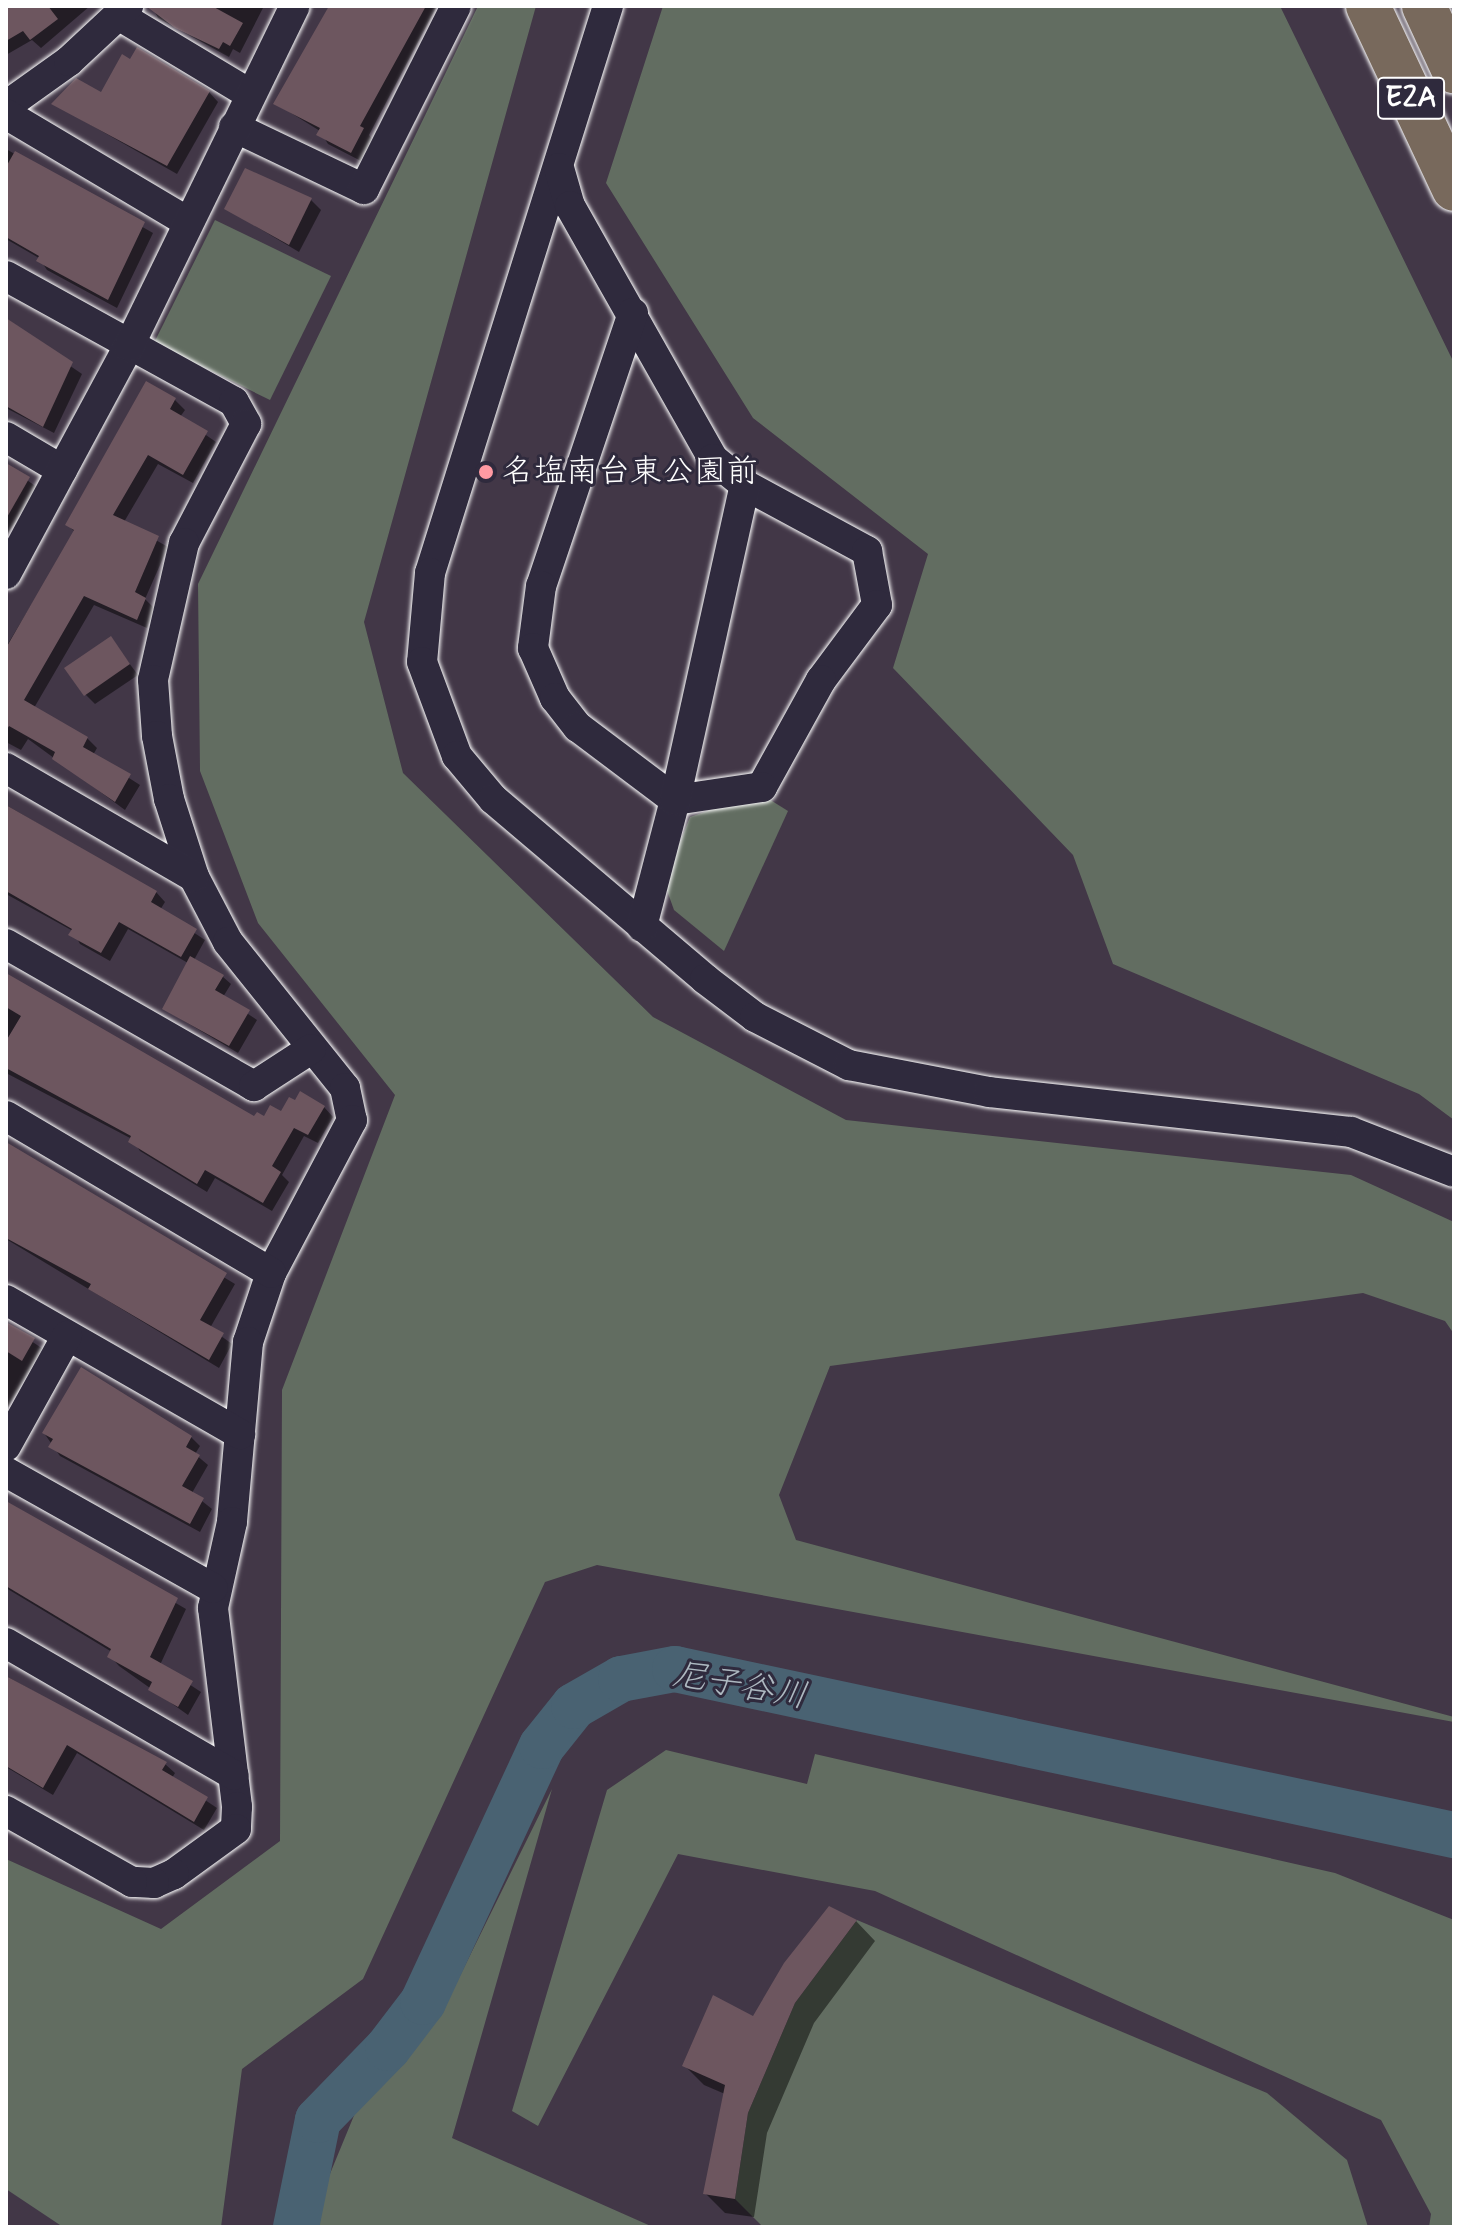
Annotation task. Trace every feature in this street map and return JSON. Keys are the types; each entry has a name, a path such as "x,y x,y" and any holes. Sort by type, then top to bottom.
{"highway":[{"name":"E2A","path":"1368,6 1454,189"},
{"name":"E2A","path":"1424,6 1454,71"}],"street":[{"path":"6,574 129,346 295,6"},
{"path":"234,127 364,189 456,6"},
{"path":"608,6 430,573 422,662 457,756 493,799 642,927 755,1017 849,1065 989,1092 1351,1132 1454,1172"},
{"path":"6,106 69,61 124,11 250,94"},
{"path":"6,114 188,222"},
{"path":"559,168 570,206 633,313 713,459 745,485 867,551 877,605 821,680 762,787 675,800 578,727 555,698 533,648 541,586 633,313"},
{"path":"6,276 234,402 246,424 184,543 153,680 157,736 169,799 194,877 228,942 345,1088 352,1120 271,1273 248,1342 232,1522 213,1588 234,1775 236,1829 211,1850 154,1883 132,1882 6,1811"},
{"path":"6,437 62,470"},
{"path":"642,927 675,800 745,485"},
{"path":"6,768 194,877"},
{"path":"6,944 254,1086 311,1049"},
{"path":"6,1116 271,1273"},
{"path":"6,1300 240,1434"},
{"path":"6,1446 67,1336"},
{"path":"6,1472 213,1588"},
{"path":"6,1643 234,1775"}],"green space":[{"path":"478,6 536,6 364,622 403,773 653,1017 846,1120 1351,1175 1454,1222 1454,1334 1445,1321 1363,1293 830,1366 779,1495 796,1540 1454,1717 1454,1722 597,1565 545,1582 363,1979 242,2069 221,2227 63,2227 6,2189 6,1859 161,1929 280,1841 282,1390 395,1095 258,923 200,771 198,584"},
{"path":"663,6 1280,6 1454,363 1454,1120 1419,1094 1113,964 1073,855 893,668 928,554 753,418 606,183"},
{"path":"215,220 331,276 270,400 154,343"},
{"path":"759,793 788,811 724,951 674,910 664,882 690,817"},
{"path":"666,1750 807,1784 815,1754 1335,1873 1454,1920 1454,2227 1429,2227 1431,2214 1381,2120 875,1891 678,1854 538,2126 512,2111 607,1790"},
{"path":"552,1789 452,2138 653,2227 319,2227 327,2181 360,2101 449,1998"},
{"path":"857,1920 1267,2093 1347,2160 1368,2227 763,2227 735,2199 748,2113 795,2003"}],"building":[{"path":"6,6 48,6 58,19 30,40 23,31 6,41"},
{"path":"146,6 212,6 243,23 230,46 223,42 219,49 175,28"},
{"path":"329,6 426,6 360,126 364,128 351,153 316,135 320,128 273,104"},
{"path":"137,47 210,91 167,166 51,104 76,78 101,92 122,54 130,59"},
{"path":"15,151 145,222 108,300 36,261 39,256 6,237 6,167"},
{"path":"245,168 312,198 289,245 224,209"},
{"path":"6,318 73,362 43,427 6,406"},
{"path":"146,381 176,398 170,409 208,431 183,475 148,455 113,515 159,536 135,592 146,598 137,620 84,596 24,700 88,737 83,747 131,774 115,802 52,759 55,752 9,726 6,731 6,648 74,530 65,525"},
{"path":"6,463 30,477 6,519"},
{"path":"111,636 130,664 84,696 64,668"},
{"path":"6,805 157,891 151,902 197,929 181,957 119,922 101,953 68,935 72,929 6,891"},
{"path":"190,956 224,975 215,990 250,1010 229,1046 162,1009"},
{"path":"6,973 254,1116 257,1112 264,1116 270,1105 281,1111 289,1097 295,1100 300,1091 325,1106 308,1135 294,1128 272,1166 281,1172 263,1203 205,1170 197,1184 128,1142 131,1136 6,1068 6,1041 21,1016 6,1007"},
{"path":"6,1142 227,1273 200,1320 224,1333 209,1360 88,1289 91,1284 6,1238"},
{"path":"6,1322 35,1338 22,1361 6,1351"},
{"path":"81,1367 192,1436 186,1447 200,1455 182,1486 204,1498 190,1524 48,1447 53,1439 42,1433"},
{"path":"6,1501 178,1598 150,1657 193,1681 178,1707 148,1690 152,1682 107,1657 111,1649 6,1586"},
{"path":"6,1676 167,1762 162,1770 208,1797 194,1822 67,1745 43,1788 6,1766"},
{"path":"829,1906 857,1920 795,2003 748,2113 735,2199 703,2194 725,2085 682,2066 713,1995 753,2016 784,1963"}],"waterway":[{"name":"尼子谷川","path":"296,2227 318,2120 388,2048 423,2002 542,1746 574,1706 621,1679 675,1669 1454,1835"}],"place":[{"name":"名塩南台東公園前","path":"486,472"}]}
